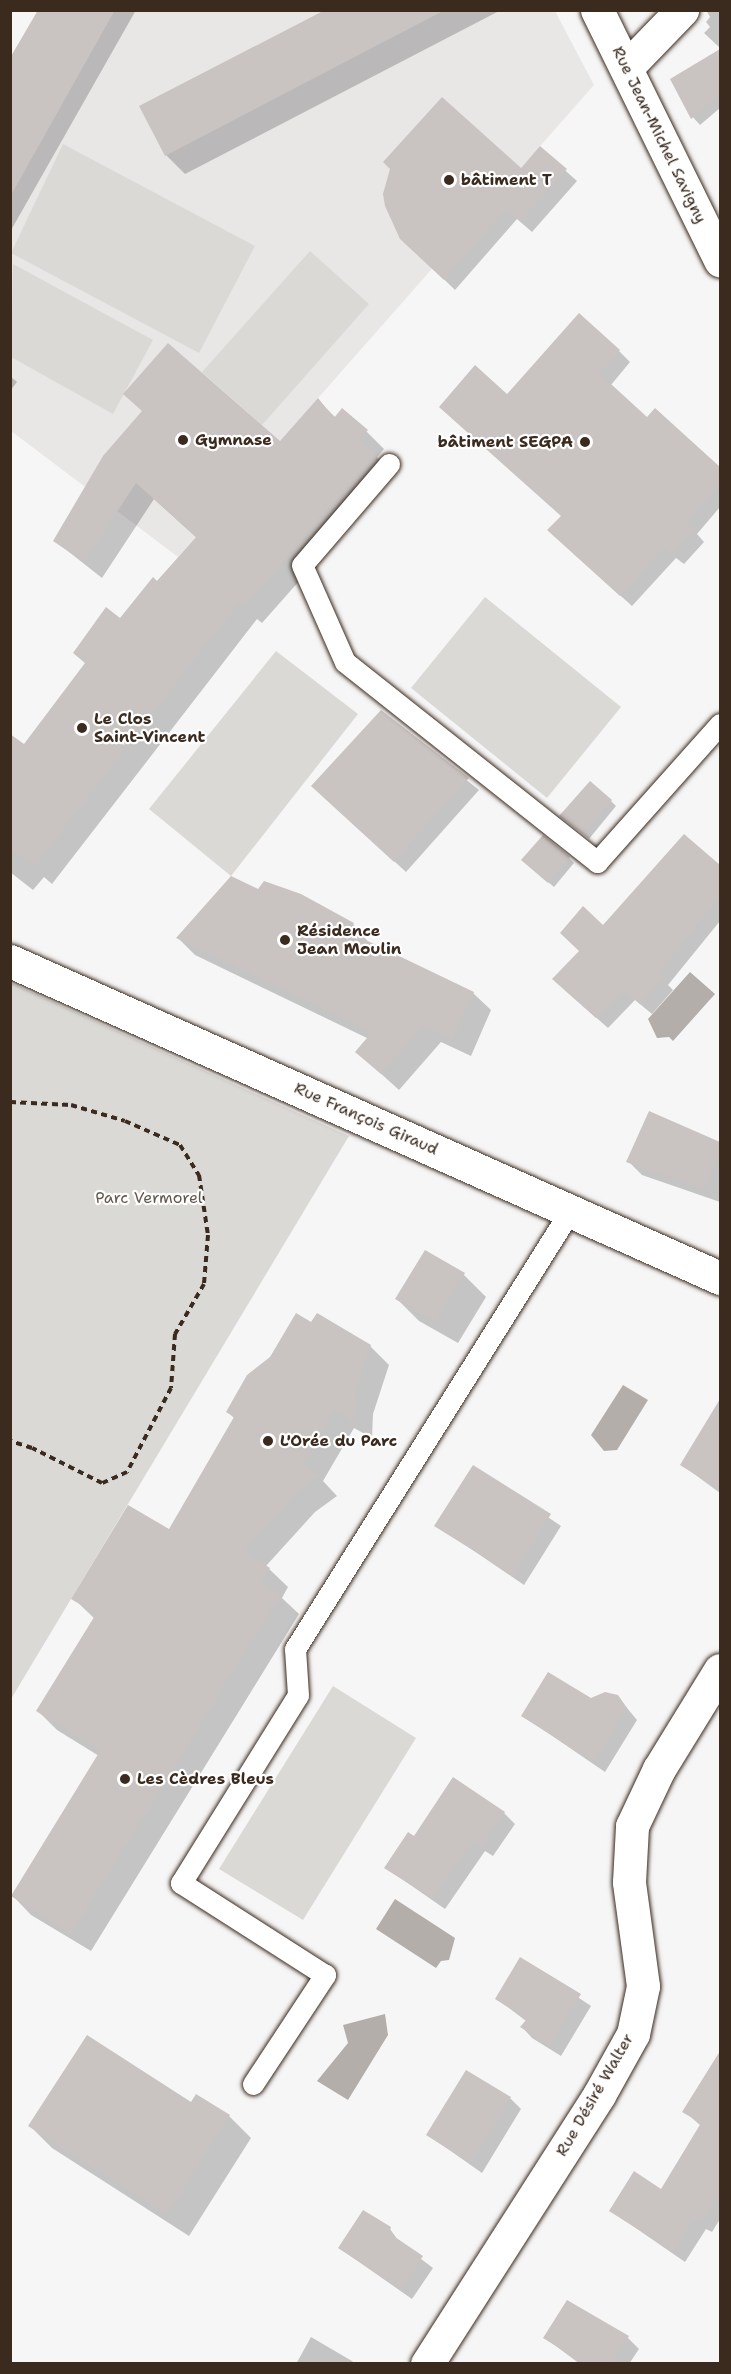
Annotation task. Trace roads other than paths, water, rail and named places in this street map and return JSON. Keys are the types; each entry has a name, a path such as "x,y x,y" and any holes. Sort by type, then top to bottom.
{"street":[{"name":"Rue Jean-Michel Savigny","path":"597,10 720,260"},
{"path":"626,68 682,10"},
{"name":"Rue François Giraud","path":"10,961 720,1278"},
{"name":"Rue Désiré Walter","path":"426,2364 599,2095 633,2034 643,1986 629,1882 632,1826 659,1769 720,1670"}],"lane":[{"path":"389,464 302,565 345,662 597,862 720,724"},
{"path":"253,2085 326,1975 181,1883 298,1695 295,1649 570,1211"}],"place":[{"name":"bâtiment T","path":"449,180"},
{"name":"Gymnase","path":"183,440"},
{"name":"bâtiment SEGPA","path":"585,442"},
{"name":"Le Clos Saint-Vincent","path":"82,728"},
{"name":"Résidence Jean Moulin","path":"285,940"},
{"name":"L'Orée du Parc","path":"268,1441"},
{"name":"Les Cèdres Bleus","path":"125,1779"}],"park label":[{"name":"Parc Vermorel","path":"149,1198"}]}
